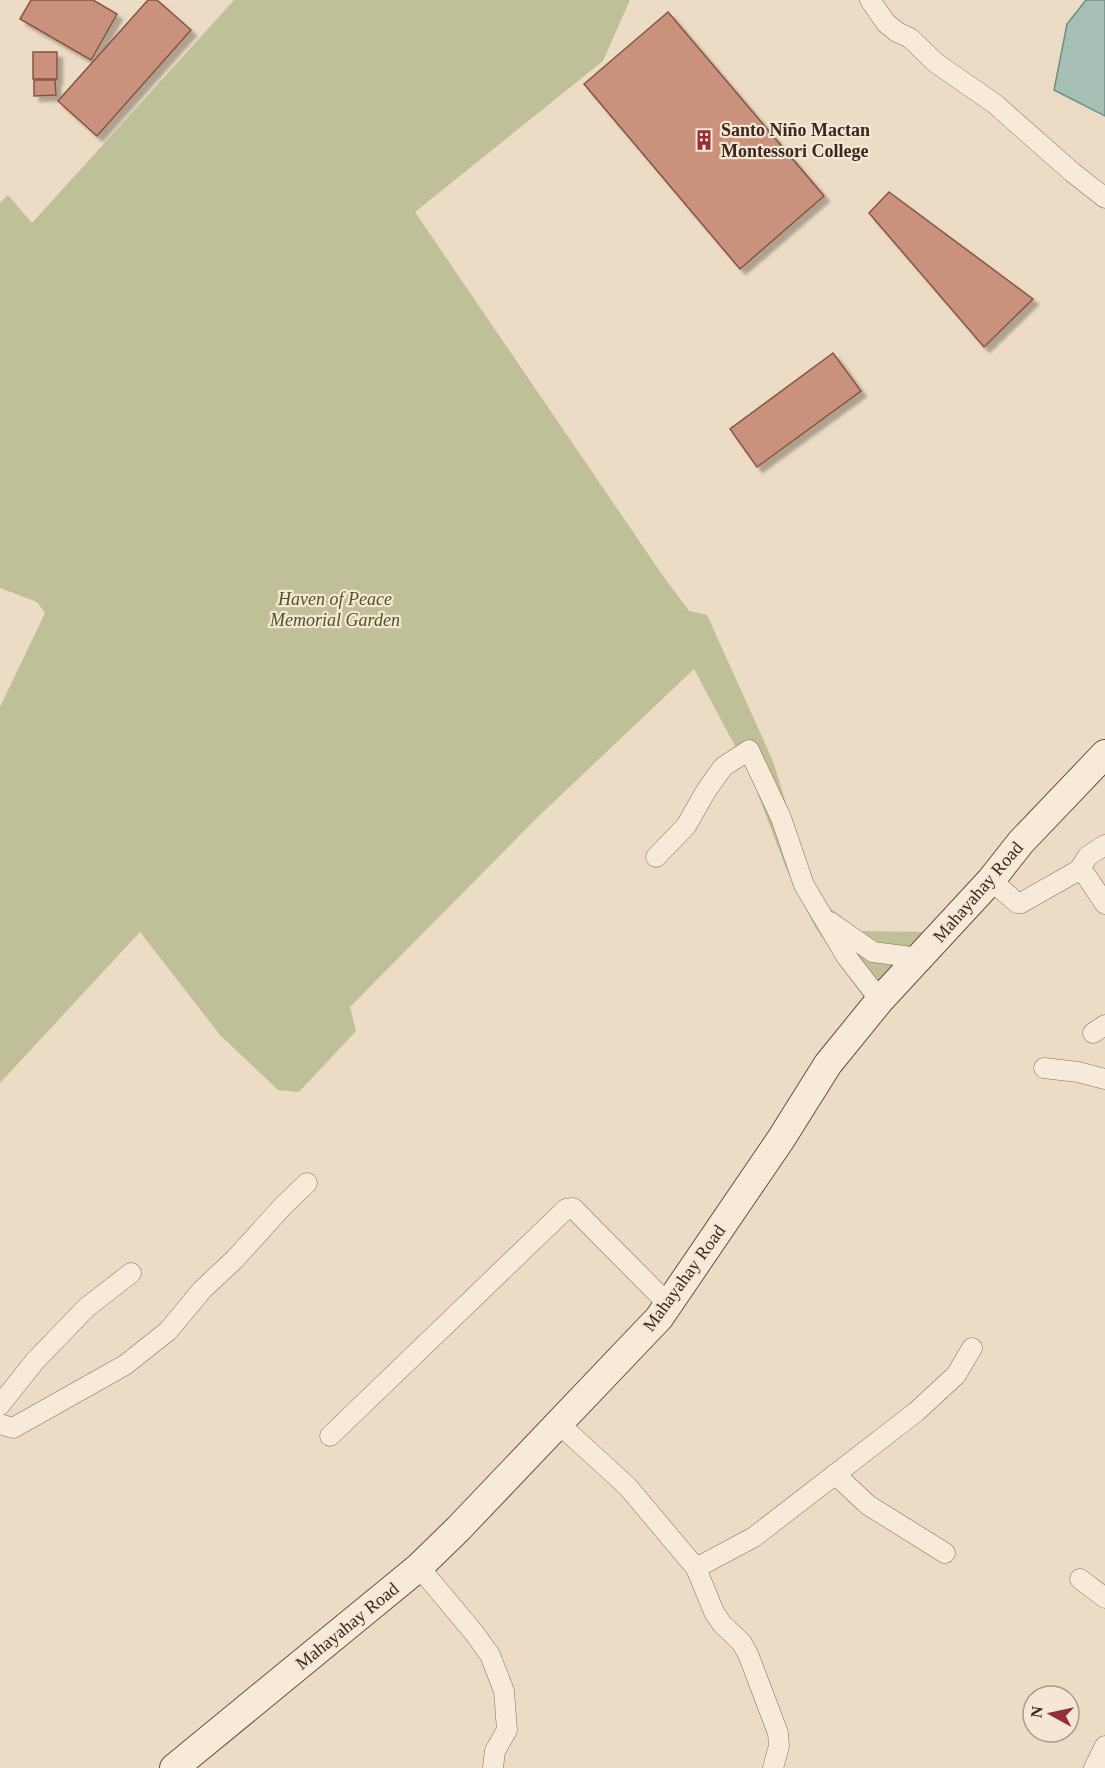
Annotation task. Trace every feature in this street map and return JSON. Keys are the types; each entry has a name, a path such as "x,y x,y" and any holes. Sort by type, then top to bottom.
{"street":[{"path":"870,0 886,23 897,32 910,38 936,63 995,104 1105,198"},
{"path":"656,857 686,826 723,767 749,750 781,818 804,885 846,956 880,1000"},
{"name":"Mahayahay Road","path":"174,1768 419,1567 659,1318 781,1139 828,1064 880,1000 991,880 1021,842 1105,754"},
{"path":"991,880 1017,903 1021,903 1079,870 1088,856 1105,845"},
{"path":"1079,870 1087,877 1105,904"},
{"path":"824,916 873,952 919,958"},
{"path":"1044,1068 1078,1072 1105,1079"},
{"path":"0,1424 13,1428 125,1365 173,1326 202,1290 283,1206 308,1184"},
{"path":"330,1436 566,1209 573,1208 669,1305"},
{"path":"0,1405 35,1361 86,1308 131,1273"},
{"path":"696,1568 754,1537 916,1412 956,1375 972,1348"},
{"path":"558,1423 627,1486 696,1568 714,1612 722,1624 741,1642 748,1654 778,1733 779,1746 773,1768"},
{"path":"835,1474 868,1505 945,1553"},
{"path":"419,1567 490,1654 504,1691 507,1730 495,1751 493,1768"},
{"path":"1080,1579 1105,1598"},
{"path":"1094,1768 1105,1746"}],"green space":[{"name":"Haven of Peace Memorial Garden","path":"234,0 630,0 603,61 415,212 661,573 689,611 707,615 773,761 815,897 861,931 925,932 866,1001 815,927 786,868 751,776 694,669 540,815 350,1007 356,1031 299,1092 278,1090 220,1035 140,932 0,1083 0,707 45,613 37,602 0,588 0,203 8,195 32,223"}],"shaded area":[{"path":"1086,0 1105,0 1105,116 1054,90 1067,24"}],"building":[{"path":"31,0 93,0 117,14 91,60 20,19"},
{"path":"148,0 157,0 191,30 97,136 58,101"},
{"name":"Santo Niño Mactan Montessori College","path":"668,12 824,196 740,269 584,84"},
{"path":"33,52 57,52 57,79 33,79"},
{"path":"34,80 55,80 56,95 34,96"},
{"path":"889,192 1033,299 984,347 869,213"},
{"path":"833,353 861,391 757,467 730,429"}],"place":[{"name":"Santo Niño Mactan Montessori College","path":"704,140"}]}
